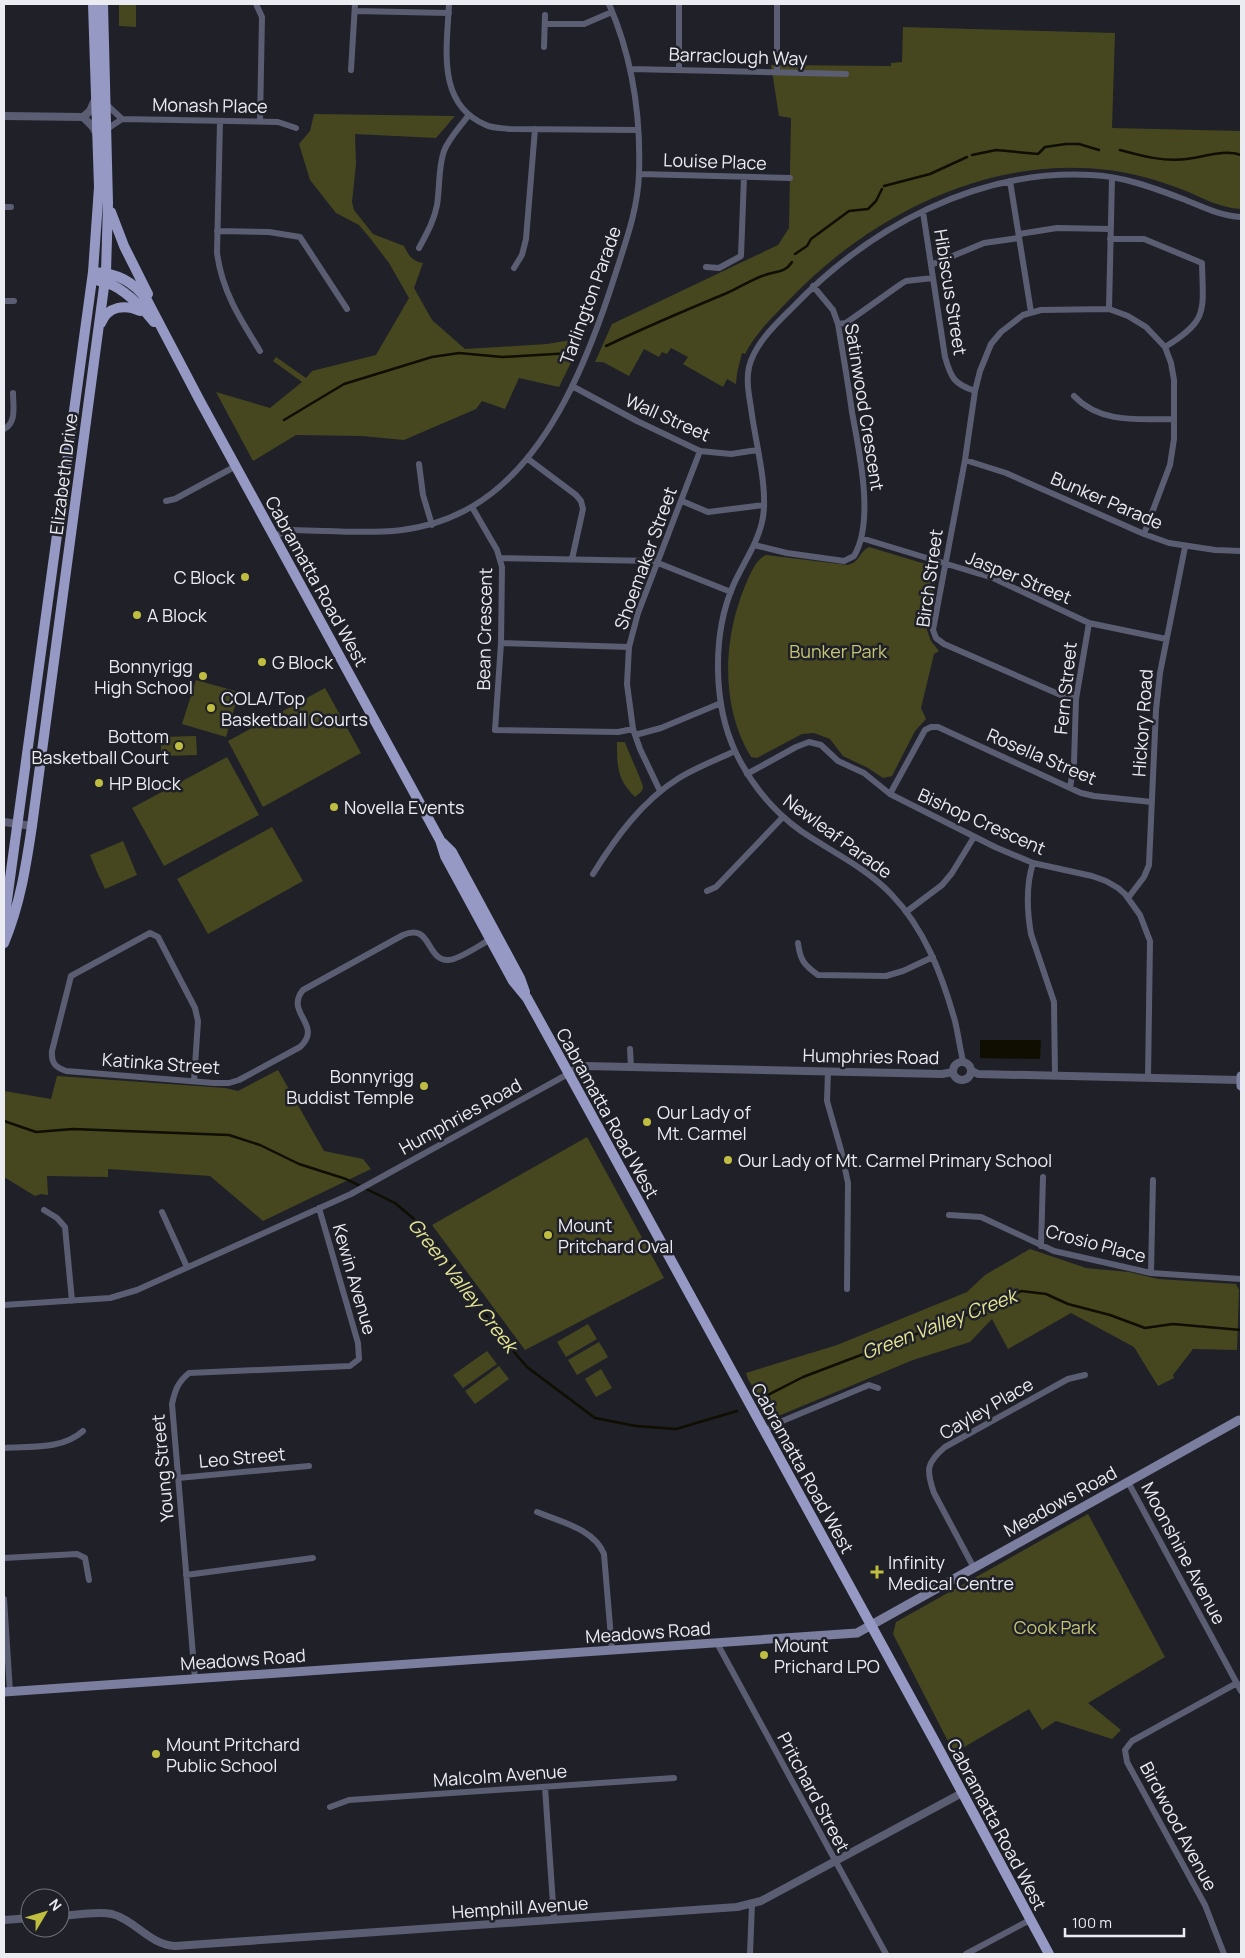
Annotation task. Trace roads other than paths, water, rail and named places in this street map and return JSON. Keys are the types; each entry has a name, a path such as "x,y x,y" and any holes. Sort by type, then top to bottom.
{"main road":[{"name":"Elizabeth Drive","path":"4,922 92,276 99,187 92,4"},
{"name":"Elizabeth Drive","path":"4,943 14,919 21,894 32,826 106,277 108,203 103,4"},
{"path":"108,203 124,246 166,337"},
{"name":"Cabramatta Road West","path":"92,276 106,277 117,275 139,289 147,300 440,840 445,856 513,981 527,998"},
{"path":"99,329 103,318 108,313 126,306 143,313 166,337"},
{"name":"Cabramatta Road West","path":"440,840 452,852 520,978 527,998 568,1074 1049,1954"},
{"name":"Meadows Road","path":"7,1692 849,1634 871,1626 1241,1418"}],"street":[{"path":"256,4 262,16 260,121"},
{"path":"449,4 448,77 456,101 468,116 488,126 509,129 638,130"},
{"name":"Tarlington Parade","path":"274,537 287,530 394,532 432,525 472,507 500,488 528,459 572,386 587,355 600,323 632,222 636,203 639,174 637,105 630,69 609,4"},
{"path":"679,4 679,69"},
{"path":"776,72 777,4"},
{"path":"352,70 355,7 448,13"},
{"path":"546,24 584,24 612,12"},
{"path":"544,47 546,15"},
{"name":"Barraclough Way","path":"630,69 846,74"},
{"path":"4,116 83,116 90,111 96,97"},
{"path":"106,104 122,119 106,129"},
{"path":"83,116 98,136"},
{"path":"419,248 432,224 437,203 440,164 444,151 449,141 468,116"},
{"name":"Monash Place","path":"122,119 260,121 278,122 296,128"},
{"path":"220,121 217,253 220,274 226,291 260,351"},
{"path":"514,268 522,255 526,239 536,129"},
{"name":"Louise Place","path":"639,174 790,178"},
{"name":"Newleaf Parade","path":"963,1061 956,1024 945,988 922,934 906,912 877,880 783,817 747,774 735,751 721,703 718,652 731,592 761,528 764,504 748,379 752,360 763,340 814,286 869,243 906,219 940,203 995,184 1023,178 1071,174 1095,175 1132,182 1159,190 1223,216 1241,218"},
{"path":"706,267 719,268 741,256 744,177"},
{"path":"1109,309 1112,178"},
{"path":"1010,182 1031,312 1056,309 1109,309 1128,316 1146,327 1165,347 1171,363 1174,380 1174,439 1170,465 1144,534"},
{"path":"4,207 11,207"},
{"name":"Hibiscus Street","path":"923,212 945,357 950,374 960,386 975,391"},
{"path":"931,265 984,243 1019,236 1034,230 1057,228 1110,229"},
{"path":"218,231 269,232 300,237 347,309"},
{"path":"1110,239 1144,239 1202,263 1202,310 1198,322 1186,334 1165,347"},
{"path":"838,324 846,323 906,281 933,278"},
{"name":"Satinwood Crescent","path":"754,545 787,553 844,561 854,556 861,538 864,506 863,477 838,324 833,310 814,286"},
{"path":"4,301 14,301"},
{"name":"Birch Street","path":"1031,312 1001,332 991,344 985,357 975,391 965,460 933,630 936,638 944,644 1046,689 1076,699"},
{"name":"Wall Street","path":"572,386 637,421 700,451 731,454 757,450"},
{"path":"4,429 12,421 12,393"},
{"path":"1074,396 1084,406 1100,414 1136,419 1174,419"},
{"name":"Shoemaker Street","path":"660,791 634,732 627,684 629,647 638,613 700,451"},
{"path":"528,459 576,495 581,501 583,509 572,559"},
{"name":"Bunker Parade","path":"965,460 1006,473 1144,534 1169,543 1185,547 1241,551"},
{"path":"419,464 423,495 432,525"},
{"path":"166,501 175,499 236,466"},
{"path":"682,501 708,512 764,504"},
{"name":"Bean Crescent","path":"472,507 501,558 501,643 495,730 634,732"},
{"name":"Jasper Street","path":"861,538 965,569 1010,585 1089,623 1166,639"},
{"name":"Hickory Road","path":"1128,898 1144,877 1149,865 1156,710 1166,639 1185,547"},
{"path":"501,558 653,561 731,592"},
{"name":"Fern Street","path":"1070,788 1074,763 1076,699 1089,623"},
{"path":"501,643 629,647"},
{"path":"634,732 661,728 721,703"},
{"name":"Rosella Street","path":"890,794 925,730 931,727 938,727 1070,788 1094,796 1152,802"},
{"name":"Bishop Crescent","path":"747,774 796,747 809,742 821,745 838,761 864,773 890,794 974,837 1033,863 1106,881 1118,888 1140,914 1150,941 1148,1078"},
{"path":"593,874 615,840 660,791 692,770 735,751"},
{"path":"707,891 716,887 783,817"},
{"path":"4,822 32,826"},
{"path":"906,912 942,885 952,873 974,837"},
{"path":"1033,863 1028,882 1029,924 1054,1002 1055,1076"},
{"name":"Katinka Street","path":"194,1081 198,1021 195,1008 158,937 150,932 71,976 52,1051 53,1063 56,1068 66,1071 194,1081 230,1083 240,1080 300,1047 306,1041 309,1033 307,1024 297,1008 297,1000 303,990 403,935 414,932 422,936 436,956 444,960 454,959 491,939"},
{"path":"798,943 800,958 818,975 886,976 903,971 933,957"},
{"path":"630,1049 631,1067"},
{"path":"972,1071 968,1078 962,1080 956,1078 953,1072 955,1064 963,1061 969,1064 972,1071 978,1074 1241,1081"},
{"name":"Humphries Road","path":"4,1305 110,1298 122,1295 350,1194 579,1067 942,1074 953,1072"},
{"path":"828,1071 828,1101 848,1184 847,1289"},
{"path":"1041,1246 1043,1177"},
{"path":"1151,1273 1153,1180"},
{"name":"Kewin Avenue","path":"319,1208 358,1343 359,1358"},
{"path":"44,1210 58,1218 65,1227 72,1301"},
{"path":"162,1212 187,1267"},
{"name":"Crosio Place","path":"949,1215 981,1217 1054,1251 1151,1273 1241,1278"},
{"name":"Young Street","path":"195,1679 172,1404 180,1380 189,1373 350,1366 359,1358"},
{"name":"Cayley Place","path":"974,1568 934,1493 929,1479 928,1466 935,1455 945,1447 1068,1379 1085,1375"},
{"path":"764,1431 780,1422 869,1385 878,1388"},
{"path":"4,1448 57,1444 71,1440 83,1431"},
{"name":"Leo Street","path":"178,1478 309,1466"},
{"name":"Moonshine Avenue","path":"1128,1482 1241,1691"},
{"path":"537,1512 590,1535 601,1547 604,1554 612,1650"},
{"path":"4,1558 77,1554 85,1558 89,1580"},
{"path":"186,1575 313,1558"},
{"path":"4,1599 7,1692"},
{"name":"Pritchard Street","path":"717,1643 886,1954"},
{"name":"Birdwood Avenue","path":"1224,1954 1208,1912 1127,1762 1125,1750 1132,1741 1237,1683"},
{"name":"Malcolm Avenue","path":"330,1807 349,1800 674,1778"},
{"path":"545,1787 554,1920"},
{"name":"Hemphill Avenue","path":"70,1916 111,1914 158,1942 175,1946 727,1908 752,1904 962,1793"},
{"path":"750,1954 752,1904"},
{"path":"4,1920 20,1919"},
{"path":"966,1954 1030,1920"}],"waterway":[{"path":"972,155 996,150 1038,154 1045,147 1066,144 1079,144 1099,150"},
{"path":"1120,150 1170,160 1221,153 1241,155"},
{"path":"884,186 930,174 967,157"},
{"path":"795,254 807,246 811,239 849,211 868,209 876,201 882,189"},
{"path":"606,346 732,291 755,279 783,270 792,262"},
{"path":"284,420 344,384 432,357 459,353 502,357 572,353"},
{"name":"Green Valley Creek","path":"4,1121 36,1132 73,1129 229,1135 260,1145 299,1164 346,1179 395,1203 420,1224 448,1260 501,1337 527,1367 595,1418 636,1426 676,1429 737,1411"},
{"name":"Green Valley Creek","path":"760,1399 803,1377 1003,1301 1021,1291 1046,1294 1068,1304 1110,1315 1145,1328 1173,1324 1241,1330"}],"place":[{"name":"C Block","path":"245,577"},
{"name":"A Block","path":"137,615"},
{"name":"G Block","path":"262,662"},
{"name":"Bonnyrigg High School","path":"203,676"},
{"name":"COLA/Top Basketball Courts","path":"211,708"},
{"name":"Bottom Basketball Court","path":"179,746"},
{"name":"HP Block","path":"99,783"},
{"name":"Novella Events","path":"334,807"},
{"name":"Bonnyrigg Buddist Temple","path":"424,1086"},
{"name":"Our Lady of Mt. Carmel","path":"647,1122"},
{"name":"Our Lady of Mt. Carmel Primary School","path":"728,1160"},
{"name":"Mount Pritchard Oval","path":"548,1235"},
{"name":"Infinity Medical Centre","path":"877,1572"},
{"name":"Mount Prichard LPO","path":"764,1655"},
{"name":"Mount Pritchard Public School","path":"156,1754"}],"park label":[{"name":"Bunker Park","path":"838,651"},
{"name":"Cook Park","path":"1055,1627"}]}
